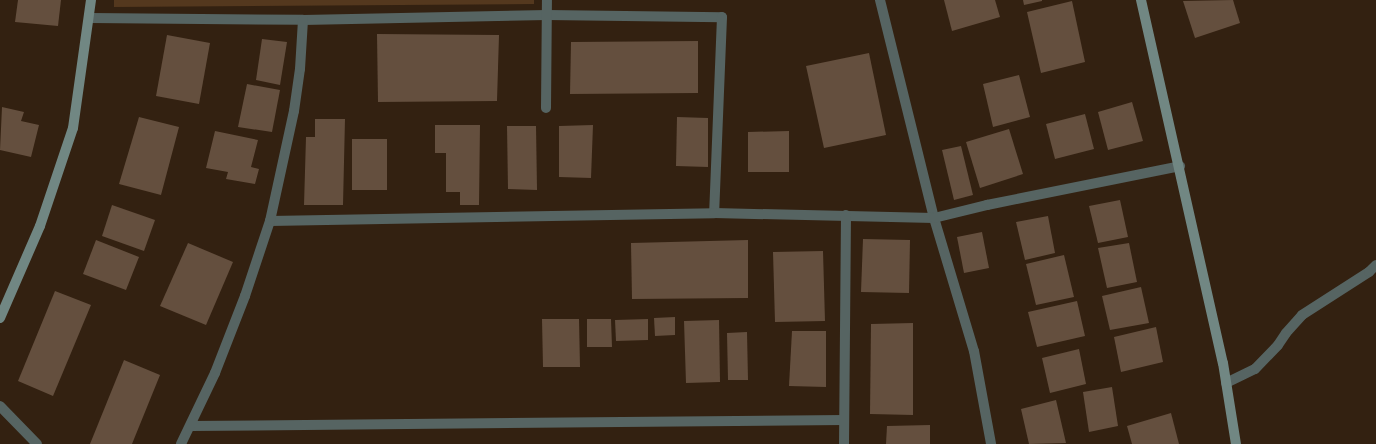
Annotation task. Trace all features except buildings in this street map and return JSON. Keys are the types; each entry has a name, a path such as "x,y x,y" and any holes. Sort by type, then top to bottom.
{"street":[{"path":"0,318 40,226 73,128 90,18 91,0"},
{"path":"546,108 547,0"},
{"path":"880,0 934,218 974,351 991,444"},
{"path":"1142,0 1180,166 1226,383 1236,444"},
{"path":"90,18 303,20 547,15 722,17 714,213"},
{"path":"181,444 191,426 215,373 270,221 294,111 300,69 303,20"},
{"path":"270,221 714,213 934,218 987,204 1180,166"},
{"path":"844,444 846,215"},
{"path":"1226,383 1255,369 1262,363 1302,315 1369,272 1376,265"},
{"path":"0,406 37,444"},
{"path":"191,426 844,420"}],"shaded area":[{"path":"114,0 534,0 534,4 114,7"}]}
